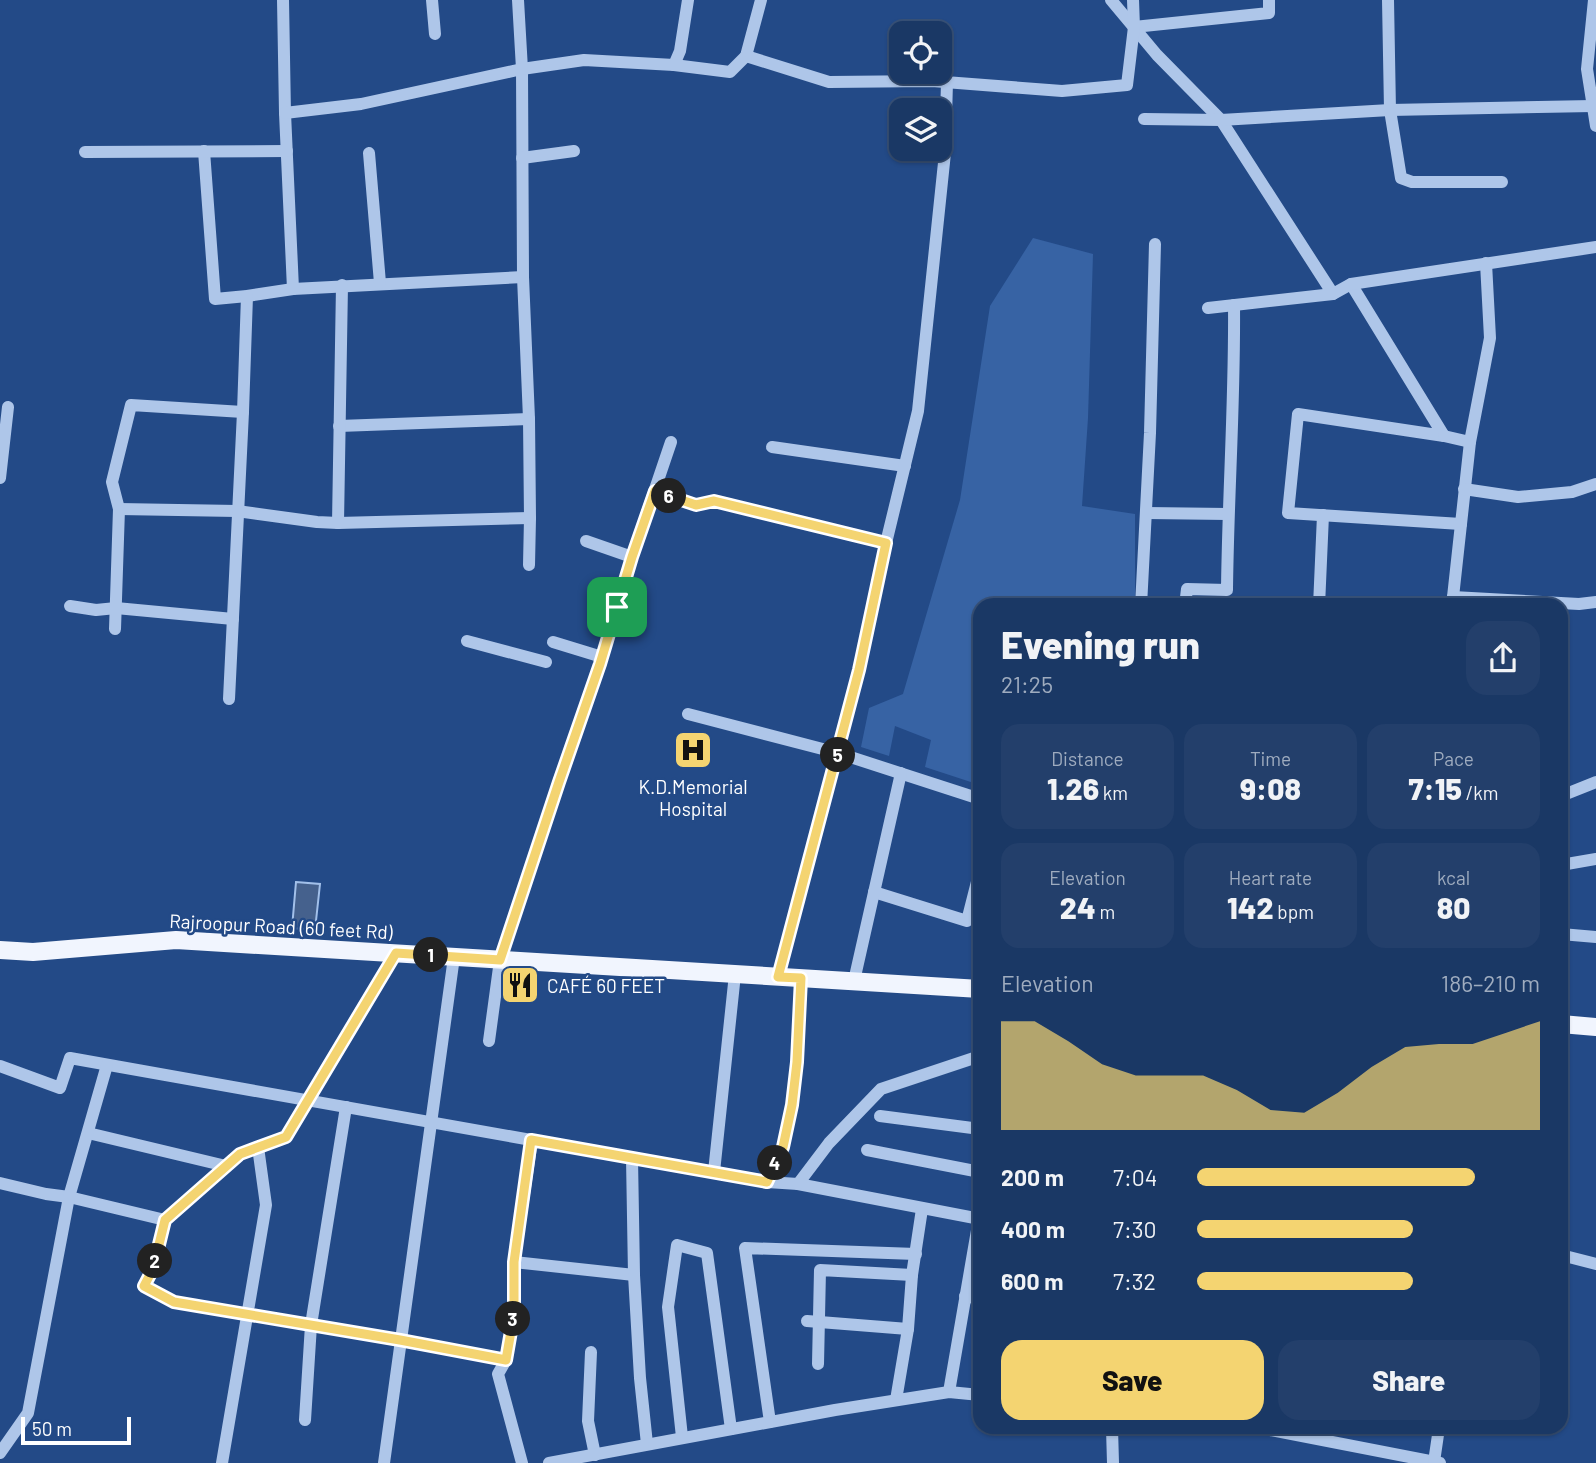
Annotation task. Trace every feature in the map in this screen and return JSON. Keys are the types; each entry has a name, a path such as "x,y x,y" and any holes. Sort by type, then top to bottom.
{"main road":[{"name":"Rajroopur Road (60 feet Rd)","path":"0,950 33,952 176,940 973,989"},
{"path":"1568,1025 1596,1027"}],"street":[{"path":"283,0 293,289"},
{"path":"432,0 435,34"},
{"path":"518,0 522,69 523,277 529,419 529,565"},
{"path":"674,65 680,51 688,0"},
{"path":"285,113 361,104 522,69 584,60 674,65 730,72 746,56 761,0"},
{"path":"1111,0 1157,55 1221,120 1333,294"},
{"path":"952,82 1062,91 1127,86 1133,0"},
{"path":"1133,27 1269,13 1269,0"},
{"path":"1388,0 1390,110 1401,178 1412,182 1502,182"},
{"path":"1594,0 1587,69 1596,126"},
{"path":"746,56 829,82 889,82"},
{"path":"778,977 859,670 918,411 945,153 947,84"},
{"path":"1144,119 1221,120 1390,110 1593,106"},
{"path":"204,151 215,299 342,285 523,277"},
{"path":"85,152 287,151"},
{"path":"522,158 574,151"},
{"path":"369,153 380,283"},
{"path":"1141,598 1150,433 1155,244"},
{"path":"1208,308 1333,294 1351,284 1596,247"},
{"path":"1453,598 1469,442 1490,338 1486,263"},
{"path":"1351,284 1444,436"},
{"path":"338,523 342,285"},
{"path":"229,699 247,296"},
{"path":"1186,598 1187,589 1227,590 1235,370 1234,305"},
{"path":"115,629 119,509 112,482 131,405 243,412"},
{"path":"0,478 8,407"},
{"path":"1461,524 1288,513 1298,414 1469,442"},
{"path":"340,426 529,419"},
{"path":"489,1041 500,960 671,442"},
{"path":"772,447 905,466"},
{"path":"1464,489 1518,497 1572,492 1596,484"},
{"path":"655,491 696,505 714,501 886,543"},
{"path":"119,509 237,511 338,523 530,518"},
{"path":"1146,513 1228,514"},
{"path":"1319,598 1323,515"},
{"path":"586,541 632,557"},
{"path":"1568,604 1596,602"},
{"path":"70,606 233,619"},
{"path":"467,641 546,662"},
{"path":"553,642 602,657"},
{"path":"688,715 838,753 973,797"},
{"path":"854,981 901,773"},
{"path":"1568,793 1596,782"},
{"path":"1568,864 1596,859"},
{"path":"874,892 967,921 973,897"},
{"path":"1568,935 1596,937"},
{"path":"396,953 286,1137 240,1154 165,1220 153,1269 144,1286 174,1302 506,1360"},
{"path":"384,1463 454,957"},
{"path":"714,1172 735,974"},
{"path":"767,1182 783,1147 792,1105 801,978"},
{"path":"0,1066 60,1088 70,1058 973,1216"},
{"path":"798,1184 829,1143 881,1089 973,1058"},
{"path":"0,1453 28,1413 69,1196 107,1065"},
{"path":"305,1420 311,1325 346,1108"},
{"path":"880,1116 973,1128"},
{"path":"88,1133 226,1166"},
{"path":"522,1463 498,1374 506,1360 514,1314 514,1262 531,1140"},
{"path":"222,1463 266,1205 258,1147"},
{"path":"867,1150 973,1171"},
{"path":"632,1158 634,1275 647,1444"},
{"path":"0,1183 46,1194 69,1196 165,1220"},
{"path":"896,1400 908,1329 912,1275 922,1209"},
{"path":"682,1437 668,1307 677,1245 707,1253 731,1429"},
{"path":"770,1422 745,1248 916,1254"},
{"path":"949,1392 973,1254"},
{"path":"1568,1257 1596,1264"},
{"path":"514,1262 634,1275"},
{"path":"818,1364 813,1321 820,1270 912,1275"},
{"path":"965,1296 973,1298"},
{"path":"813,1321 908,1329"},
{"path":"591,1352 588,1421 595,1455"},
{"path":"549,1463 896,1400 949,1392 973,1394"},
{"path":"1112,1434 1113,1463"},
{"path":"1285,1434 1383,1458 1437,1462 1439,1434"}],"shaded area":[{"path":"1033,238 1093,254 1088,418 1082,506 1135,514 1135,598 973,598 973,783 925,767 931,740 895,726 889,756 861,747 869,708 903,694 960,500 990,306"},
{"path":"296,882 320,884 315,930 292,928"}],"place":[{"name":"K.D.Memorial Hospital","path":"693,750"},
{"name":"CAFÉ 60 FEET","path":"520,985"}],"route":[{"path":"655,491 696,505 714,501 886,543 859,670 778,977 801,978 797,1062 783,1147 767,1182 531,1140 514,1262 514,1314 506,1360 174,1302 144,1286 153,1269 165,1220 240,1154 286,1137 396,953 500,960 617,607 655,491"}]}
